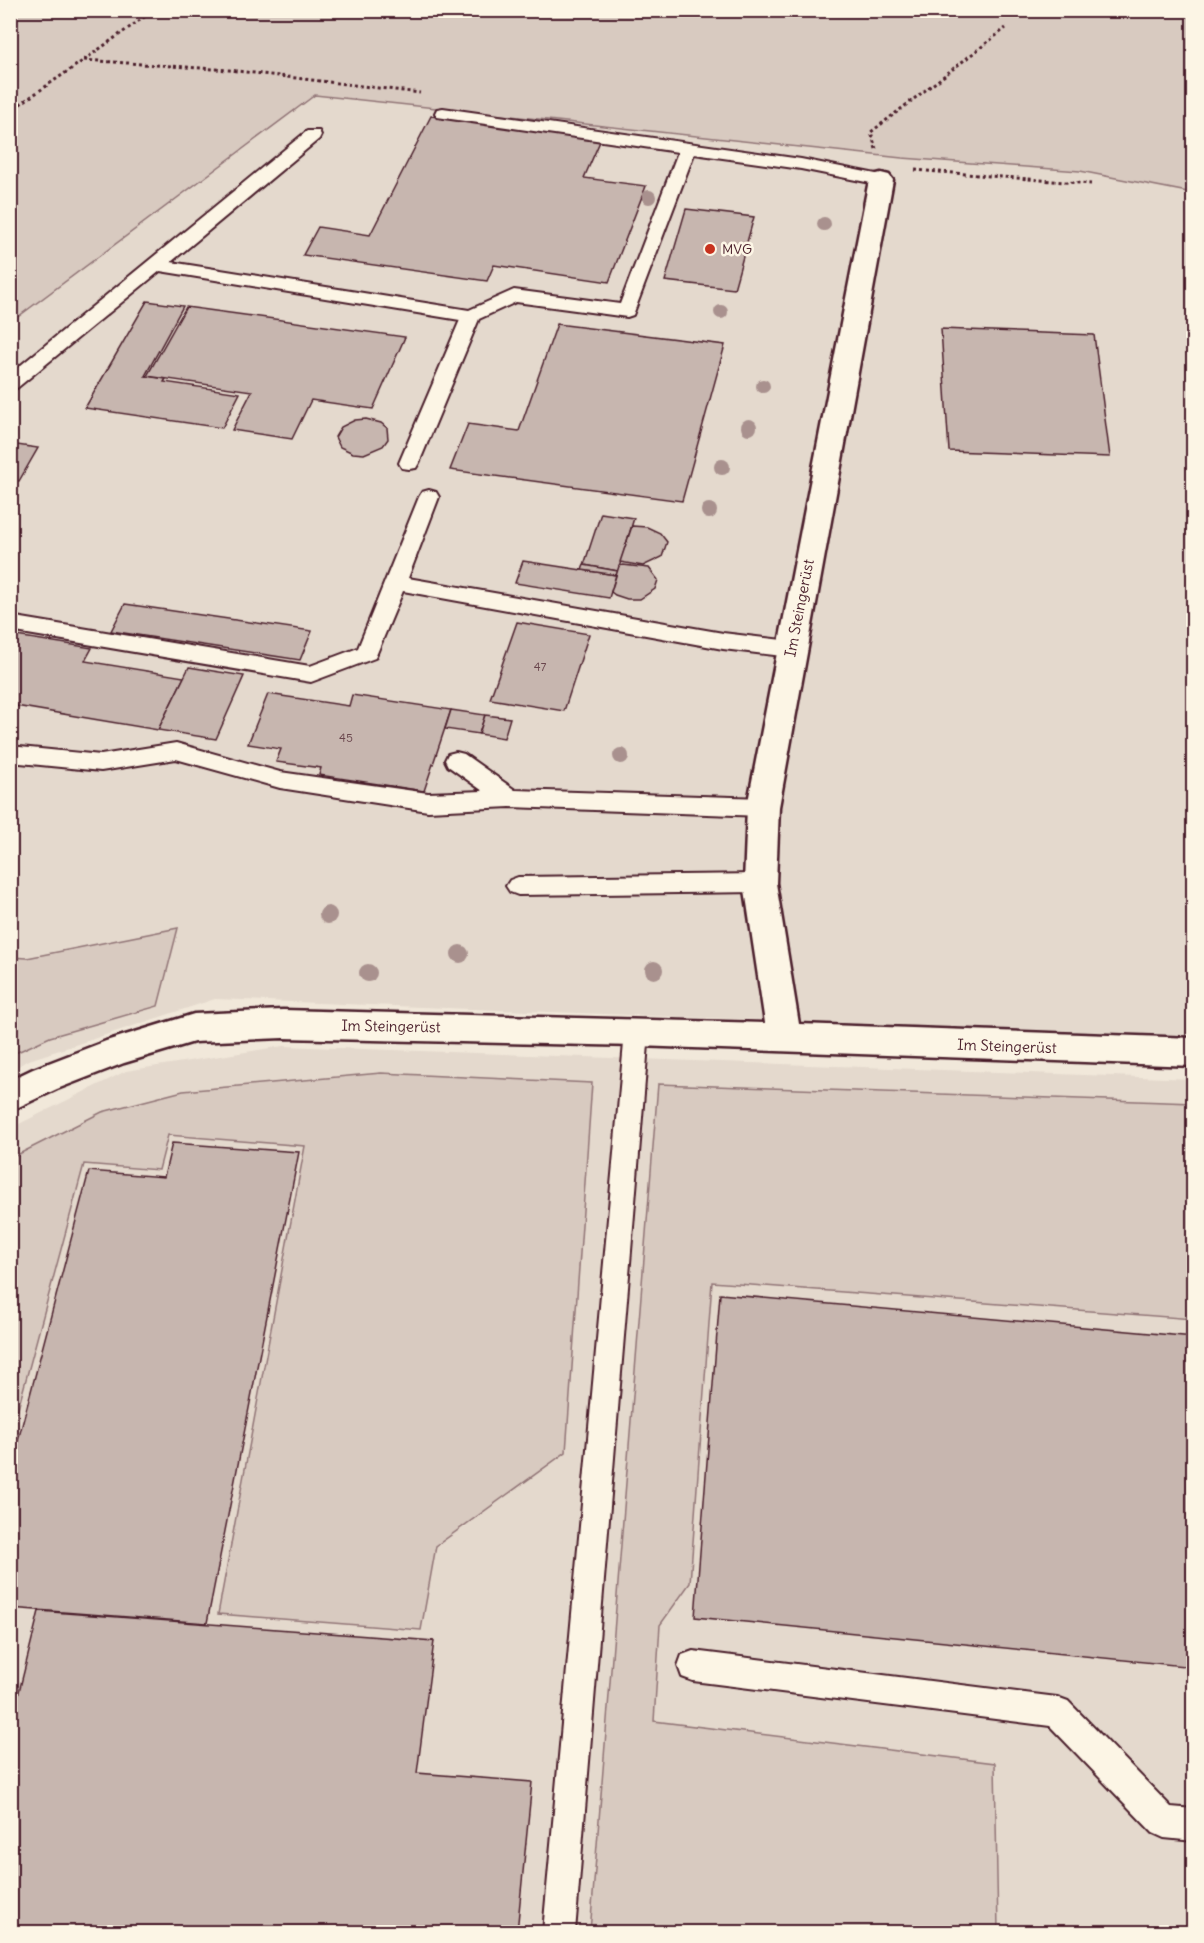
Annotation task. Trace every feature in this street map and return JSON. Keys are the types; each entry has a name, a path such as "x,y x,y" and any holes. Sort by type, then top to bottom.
{"street":[{"name":"Im Steingerüst","path":"784,1038 760,883 763,807 881,180"},
{"name":"Im Steingerüst","path":"10,1097 45,1078 118,1051 194,1028 283,1024 637,1032 1194,1052"}],"lane":[{"path":"443,113 801,164 881,180"},
{"path":"10,384 313,135"},
{"path":"156,265 471,316 514,296 627,311 688,148"},
{"path":"410,463 471,316"},
{"path":"10,623 311,674 368,653 429,497"},
{"path":"396,584 723,641 791,649"},
{"path":"10,754 101,763 176,751 280,780 428,802 510,798 763,807"},
{"path":"456,760 510,798"},
{"path":"518,886 760,883"},
{"path":"559,1932 637,1032"},
{"path":"693,1666 1057,1712 1164,1822 1194,1825"}],"path":[{"path":"84,60 154,10"},
{"path":"877,150 871,132 1006,28"},
{"path":"907,170 1091,184"}],"shaded area":[{"path":"11,11 1193,11 1193,193 1080,171 902,158 315,95 11,322"},
{"path":"1193,11 1193,1037 215,999 26,1061 11,1071 11,322 314,95"},
{"path":"178,928 158,1006 50,1037 11,1055 11,957 27,958"},
{"path":"283,1046 1193,1079 1193,1932 11,1932 11,1128 126,1071"},
{"path":"381,1073 592,1083 566,1452 436,1546 421,1630 218,1614 305,1146 168,1135 159,1170 84,1164 11,1435 11,1158 102,1112 183,1091"},
{"path":"658,1084 1193,1103 1193,1319 712,1282 690,1583 660,1625 654,1721 995,1763 998,1932 590,1932"}],"building":[{"path":"431,116 601,139 584,178 646,186 609,282 494,265 487,281 303,255 318,227 370,235"},
{"name":"MVG","path":"686,209 754,217 734,289 665,281"},
{"path":"147,301 183,306 145,376 166,379 164,382 240,393 222,428 85,408"},
{"path":"186,307 405,337 373,409 311,400 292,439 232,430 252,391 147,376"},
{"path":"557,324 725,345 682,501 450,470 468,424 519,431"},
{"path":"941,329 1094,335 1110,457 949,451"},
{"path":"366,419 381,423 387,428 388,439 383,446 364,454 353,453 340,447 335,437 341,427 355,420"},
{"path":"10,444 38,448 19,481 10,480"},
{"path":"601,513 634,518 618,571 584,565"},
{"path":"632,526 647,527 660,533 667,542 662,557 643,566 620,562"},
{"path":"523,561 616,575 609,598 515,583"},
{"path":"584,565 618,571 616,575 582,570"},
{"path":"619,566 649,568 658,580 655,589 640,599 627,599 611,592"},
{"path":"125,604 312,631 300,660 111,631"},
{"path":"517,622 589,634 564,711 490,699"},
{"path":"10,635 92,648 85,661 184,677 158,730 10,705"},
{"path":"189,667 244,676 216,739 158,730"},
{"path":"268,694 349,706 352,695 451,710 424,791 319,775 321,768 276,762 281,749 248,744"},
{"path":"451,710 485,715 479,734 445,729"},
{"path":"485,715 510,718 504,738 479,734"},
{"path":"172,1143 299,1152 207,1623 10,1608 10,1471 89,1171 164,1177"},
{"path":"720,1294 1194,1337 1194,1667 695,1617"},
{"path":"39,1611 434,1641 417,1773 532,1782 517,1932 10,1932 10,1728"}],"place":[{"name":"MVG","path":"710,249"}]}
